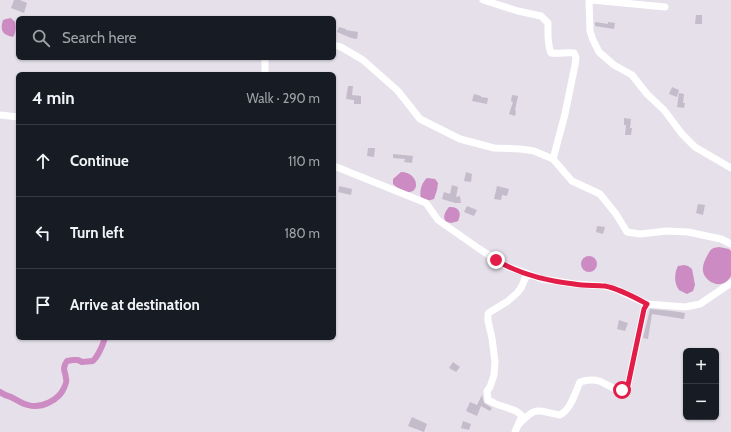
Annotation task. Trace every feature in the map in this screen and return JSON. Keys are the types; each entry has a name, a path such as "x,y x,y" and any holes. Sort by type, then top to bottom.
{"street":[{"path":"483,0 518,11 541,16 548,23 548,40 551,53 559,54 568,52 574,53 576,57 576,66 553,159"},
{"path":"665,7 591,0 590,32 593,40 599,52 614,65 632,75 647,94 664,110 682,134 695,148 731,168"},
{"path":"336,46 363,60 398,91 420,119 460,139 494,148 534,151 553,159 572,181 600,194 616,214 627,232 640,234 667,231 688,232 721,239 731,244"},
{"path":"265,60 266,72"},
{"path":"0,115 16,117"},
{"path":"336,167 426,203 438,220 478,248 506,266 542,279 575,284 604,286 618,290 647,304 685,307 700,304 731,283"},
{"path":"516,432 522,416 521,414 488,400 487,391 494,375 495,362 488,317 490,312 508,301 517,293 521,288 527,274"},
{"path":"519,424 533,411 540,410 560,415 564,412 573,398 580,382 588,380 599,381 616,389 622,390 626,388 628,385 644,309 647,304"}],"shaded area":[{"path":"11,18 15,22 16,26 13,37 6,35 2,29 3,20"},
{"path":"401,172 407,173 415,180 416,188 413,191 404,191 393,184 393,179"},
{"path":"427,178 435,179 438,183 434,199 426,200 421,198 420,195 421,187"},
{"path":"449,207 455,208 459,211 460,215 458,221 449,223 445,220 444,217"},
{"path":"719,247 729,249 731,251 731,276 725,283 717,284 708,280 704,274 703,265 710,250"},
{"path":"586,256 592,256 597,261 595,270 592,272 586,272 581,267 581,261"},
{"path":"684,265 692,269 695,285 693,291 687,294 679,290 675,281 678,266"}],"building":[{"path":"14,0 20,0 27,3 24,13 11,8"},
{"path":"696,15 702,15 702,24 695,24"},
{"path":"595,22 608,24 608,22 615,23 614,29 595,26"},
{"path":"339,27 358,32 357,39 337,32"},
{"path":"348,86 353,86 352,95 361,96 361,104 354,104 354,100 346,99"},
{"path":"672,87 679,90 677,97 669,94"},
{"path":"679,93 684,94 684,108 677,107"},
{"path":"474,94 488,98 487,104 472,101"},
{"path":"512,95 518,96 515,116 509,114 513,102 511,101"},
{"path":"624,118 631,119 631,135 625,135 626,125 624,125"},
{"path":"368,148 375,148 374,157 367,156"},
{"path":"393,154 413,156 412,163 404,162 405,159 393,158"},
{"path":"466,172 472,174 471,182 464,181"},
{"path":"452,185 458,187 456,197 460,196 461,203 455,203 442,199 444,192 450,194"},
{"path":"339,186 352,189 351,195 338,192"},
{"path":"497,186 509,189 507,196 502,195 501,200 494,199"},
{"path":"698,204 705,205 703,215 696,213"},
{"path":"467,206 477,210 474,216 464,212"},
{"path":"597,226 605,227 603,234 596,232"},
{"path":"650,309 685,313 684,319 652,314 648,339 643,338"},
{"path":"619,320 628,323 625,331 617,329"},
{"path":"453,362 460,367 456,372 449,368"},
{"path":"482,395 484,403 492,408 490,411 481,406 477,416 466,411 470,402 477,405"},
{"path":"412,417 427,424 424,432 408,426"},
{"path":"463,421 471,424 469,430 461,428"}],"waterway":[{"path":"0,392 28,405 44,405 54,400 62,392 66,384 64,368 67,361 93,361 100,351 104,340"}],"route":[{"path":"496,260 506,266 542,279 575,284 604,286 618,290 647,304 644,309 628,385 622,390"}]}
